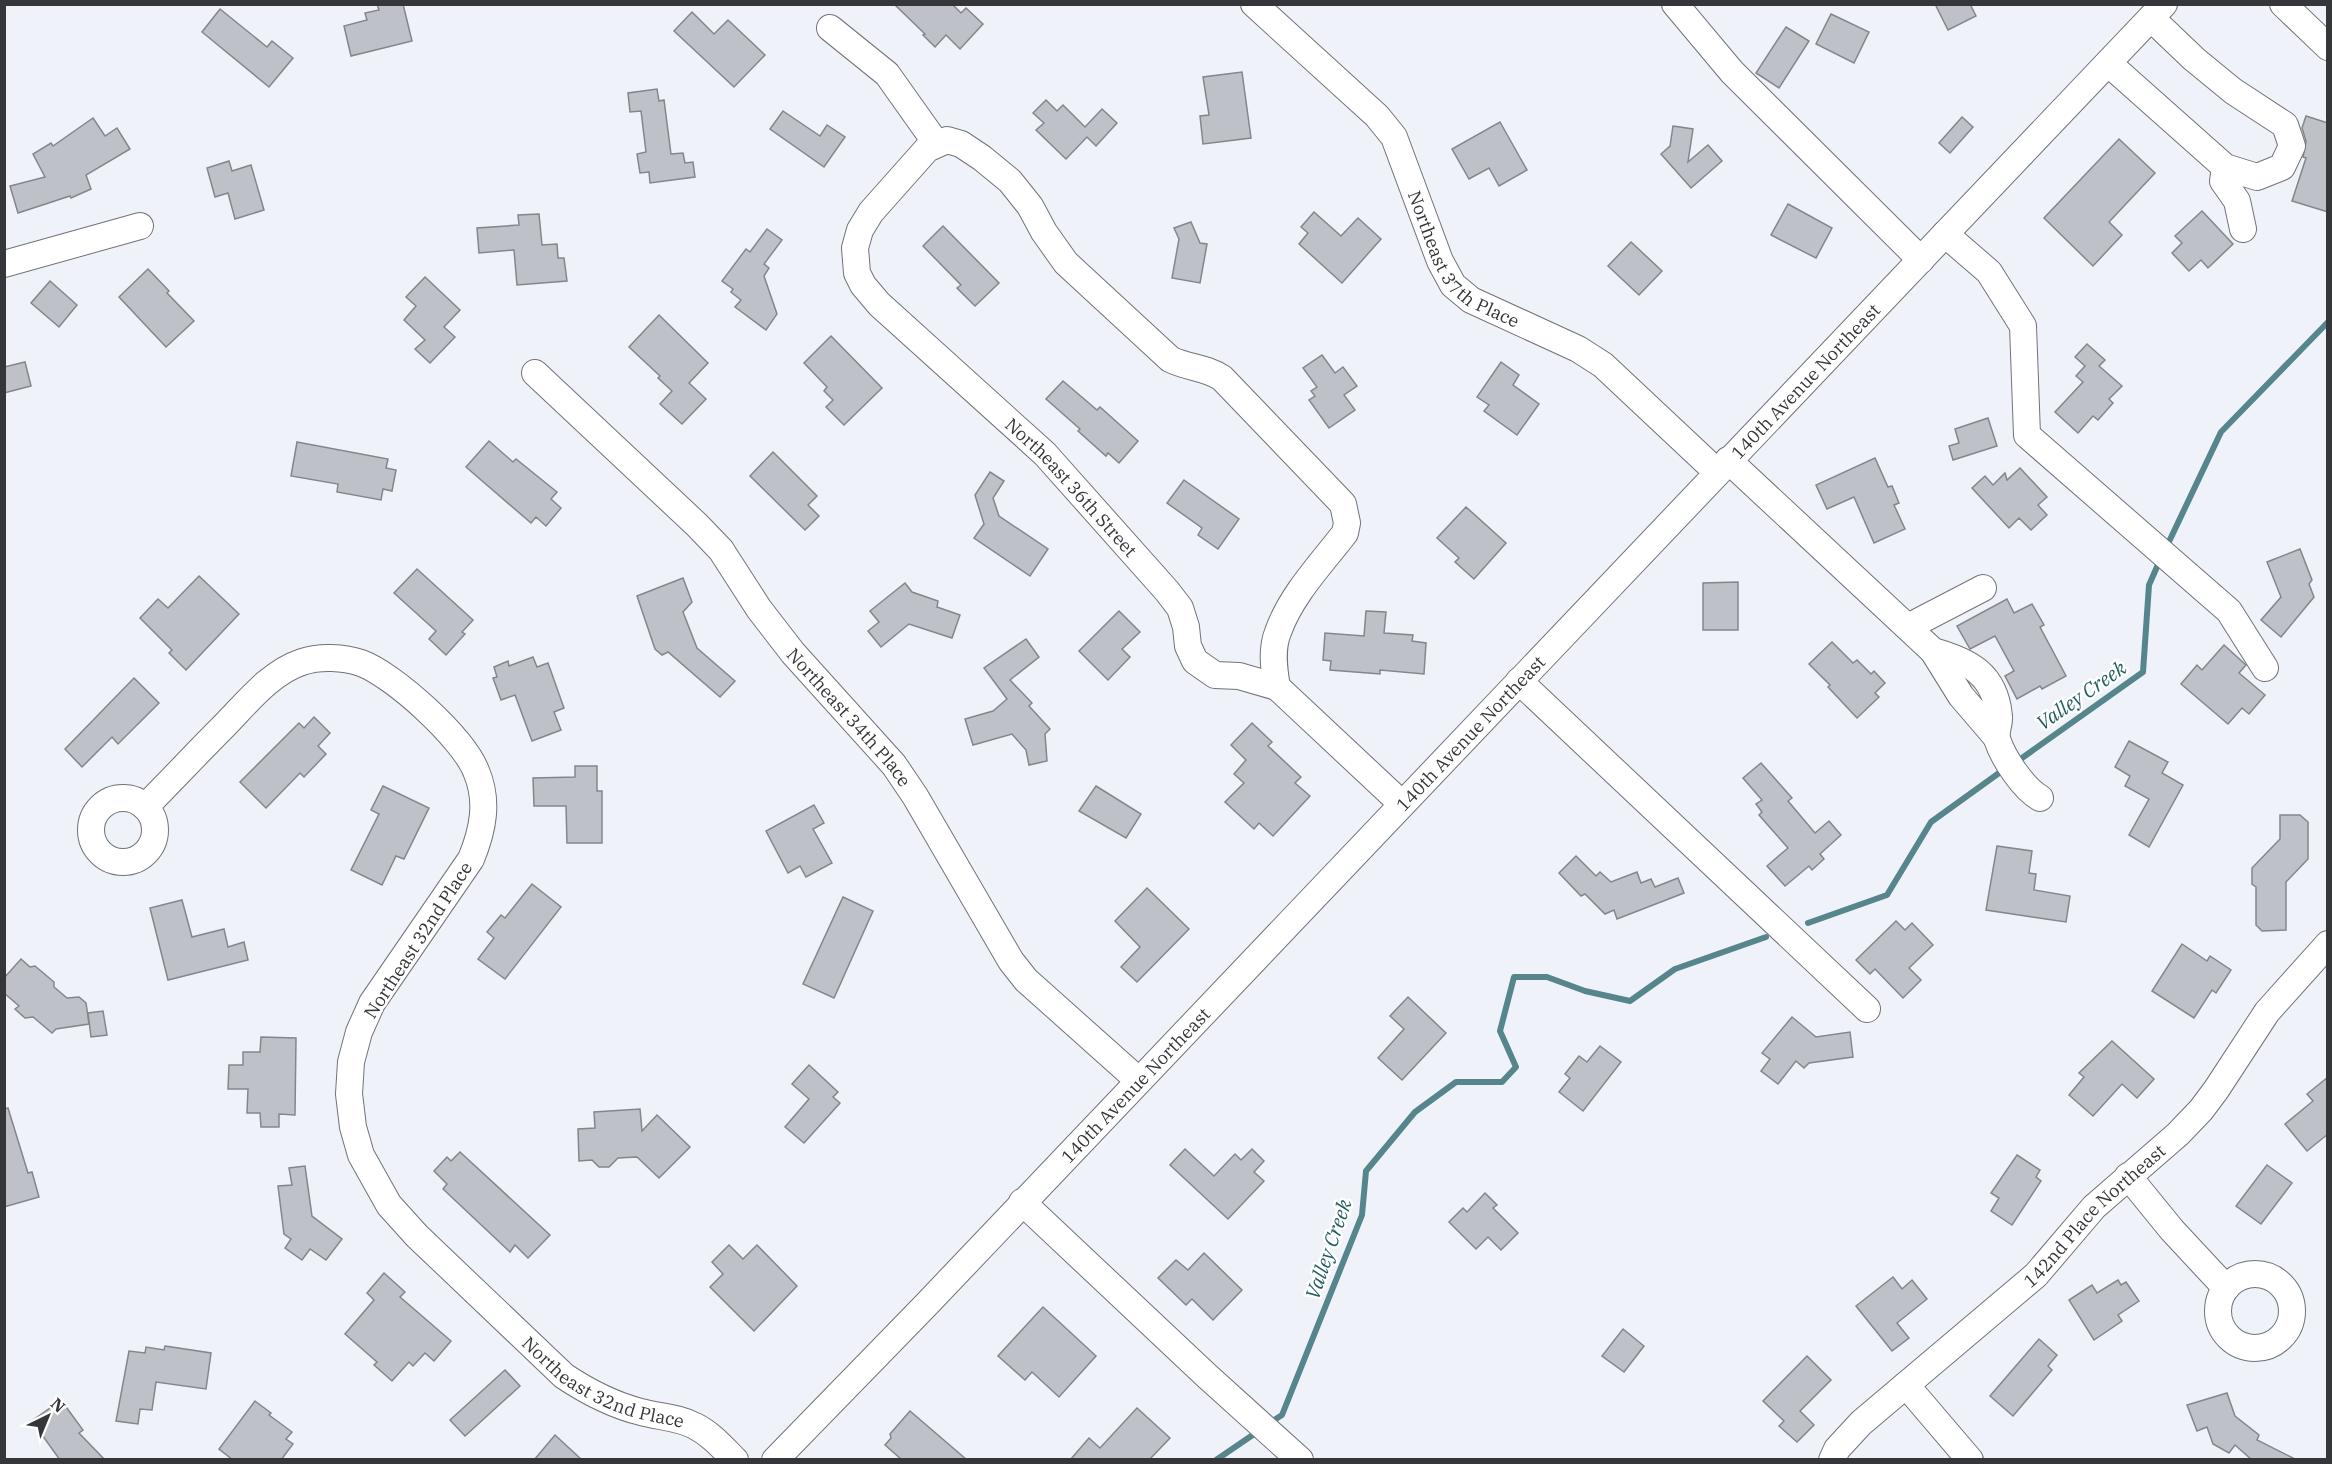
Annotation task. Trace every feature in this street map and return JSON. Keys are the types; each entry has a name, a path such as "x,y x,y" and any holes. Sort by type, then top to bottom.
{"street":[{"name":"Northeast 37th Place","path":"1254,4 1377,116 1394,137 1440,261 1453,285 1471,300 1578,349 1603,365 1723,466 1933,651 1961,659 1981,673 1992,689 2000,717 1997,738 2016,775 2040,798"},
{"path":"1675,4 1732,72 1921,260"},
{"path":"2283,4 2328,47"},
{"name":"140th Avenue Northeast","path":"776,1460 2157,11"},
{"path":"2108,63 2225,167 2257,177 2283,166 2292,146 2285,125 2233,91 2194,59 2157,11"},
{"path":"830,28 887,74 942,142 968,149 1010,181 1030,206 1044,232 1066,263 1170,359 1179,364 1206,369 1222,378 1343,504 1347,524 1346,532 1299,595 1277,633 1274,669 1276,687"},
{"name":"Northeast 36th Street","path":"942,142 927,149 871,212 860,230 855,263 856,273 863,285 879,304 1045,454 1167,591 1180,608 1186,627 1188,646 1195,661 1215,675 1239,676 1276,687 1402,804"},
{"path":"2225,167 2223,181 2237,201 2243,230"},
{"path":"4,264 140,226"},
{"path":"1945,234 1989,273 2023,326 2027,435 2229,611 2265,668"},
{"name":"Northeast 34th Place","path":"535,373 721,550 759,609 793,653 894,765 915,795 1011,961 1026,980 1138,1080"},
{"path":"1908,627 1983,588"},
{"name":"Northeast 32nd Place","path":"145,807 271,678 302,662 323,658 361,663 387,677 443,726 464,749 476,771 482,792 484,818 480,838 471,859 372,1003 359,1032 351,1062 349,1094 353,1127 361,1155 389,1205 417,1236 564,1376 609,1401 640,1412 676,1419 695,1426 710,1436 735,1460"},
{"path":"1519,681 1868,1009"},
{"name":"142nd Place Northeast","path":"1832,1460 1838,1449 1860,1423 2036,1275 2094,1207 2178,1134 2201,1110 2267,1012 2324,956"},
{"path":"2128,1176 2172,1230 2226,1288"},
{"path":"1022,1202 1300,1460"},
{"path":"1906,1385 1970,1460"}],"building":[{"path":"377,4 403,4 412,41 351,56 344,26 367,20 365,13 379,10"},
{"path":"894,4 952,4 961,13 966,8 983,24 960,49 946,35 935,47"},
{"path":"1935,4 1970,4 1976,16 1948,30"},
{"path":"220,9 267,47 272,41 293,58 269,87 202,32"},
{"path":"692,12 714,34 728,20 765,55 734,87 674,31"},
{"path":"1831,14 1869,32 1854,63 1816,44"},
{"path":"1786,27 1809,41 1779,88 1756,73"},
{"path":"1242,72 1251,138 1203,144 1200,116 1209,115 1203,77"},
{"path":"657,89 659,101 664,100 671,154 683,153 685,163 693,162 695,177 650,183 649,172 640,173 637,154 646,152 641,111 630,112 628,93"},
{"path":"1046,100 1057,111 1063,105 1085,127 1102,109 1117,123 1096,146 1087,137 1066,159 1036,130 1044,123 1033,113"},
{"path":"783,111 820,136 827,125 845,137 824,167 770,129"},
{"path":"2306,116 2328,123 2328,212 2292,201 2306,158 2303,157 2306,141 2302,128"},
{"path":"1962,117 1973,127 1950,153 1939,143"},
{"path":"93,118 105,136 117,128 130,149 86,175 91,189 71,198 70,196 18,213 10,186 45,177 33,154 51,143 53,146"},
{"path":"1500,122 1527,170 1499,186 1489,168 1469,179 1452,149"},
{"path":"1673,126 1693,129 1688,162 1708,145 1722,161 1691,188 1661,154 1670,146"},
{"path":"2119,139 2155,173 2109,222 2122,235 2093,266 2044,218"},
{"path":"229,161 232,171 251,165 264,210 235,219 228,193 215,197 207,168"},
{"path":"1788,204 1832,228 1816,258 1771,235"},
{"path":"2202,211 2233,244 2208,268 2201,260 2189,271 2172,253 2182,243 2175,236"},
{"path":"1314,212 1341,236 1358,218 1381,239 1342,283 1299,244 1308,233 1301,227"},
{"path":"539,214 542,245 557,244 558,258 564,258 567,281 517,285 514,250 479,253 477,228 519,225 518,215"},
{"path":"1191,222 1200,243 1207,244 1200,283 1172,278 1179,239 1174,228"},
{"path":"943,226 999,283 975,306 957,288 961,285 923,246"},
{"path":"767,229 782,240 764,264 769,268 764,276 777,314 766,330 735,307 741,300 731,292 733,289 722,281 746,249 750,252"},
{"path":"1631,242 1662,271 1639,295 1608,266"},
{"path":"148,269 194,321 166,347 119,297"},
{"path":"425,277 460,310 444,327 455,337 430,363 415,349 425,340 404,320 416,306 406,297"},
{"path":"50,281 77,305 59,327 31,303"},
{"path":"659,315 708,363 689,383 706,399 682,424 660,404 672,391 658,378 660,376 629,347"},
{"path":"831,336 882,388 844,425 826,407 833,400 824,391 827,387 804,363"},
{"path":"2087,344 2105,360 2099,366 2122,386 2109,399 2113,403 2098,420 2093,416 2078,433 2055,412 2083,382 2076,376 2085,366 2075,357"},
{"path":"1322,355 1335,373 1343,367 1357,386 1344,395 1355,410 1329,428 1309,400 1315,396 1311,391 1317,387 1303,368"},
{"path":"25,362 31,386 4,393 4,367"},
{"path":"1501,362 1519,375 1513,385 1539,404 1517,435 1484,411 1489,405 1477,397"},
{"path":"1063,381 1097,410 1100,407 1138,441 1119,463 1108,453 1106,456 1046,399"},
{"path":"1988,418 1997,446 1953,460 1949,446 1959,443 1955,429"},
{"path":"489,441 513,462 516,459 557,492 551,499 561,508 546,526 536,517 531,523 466,467"},
{"path":"297,442 388,459 386,468 396,470 392,491 383,489 381,500 337,492 338,484 291,476"},
{"path":"773,452 817,496 808,505 819,516 805,530 750,476"},
{"path":"1875,458 1888,487 1892,486 1899,503 1894,505 1905,529 1874,543 1854,497 1827,509 1816,485"},
{"path":"2020,468 2047,497 2038,505 2047,515 2031,530 2019,518 2009,528 1972,488 1985,476 1993,485 2005,473 2007,480"},
{"path":"990,472 1004,481 993,498 999,516 1048,549 1030,576 974,538 984,524 975,495"},
{"path":"1184,480 1239,519 1218,549 1198,535 1202,528 1167,503"},
{"path":"1466,507 1506,543 1474,579 1455,562 1459,558 1437,538"},
{"path":"2300,549 2312,580 2309,584 2314,597 2281,637 2261,620 2281,597 2267,562"},
{"path":"417,569 473,620 462,632 465,634 446,655 429,639 436,631 394,593"},
{"path":"199,576 239,614 186,670 169,653 172,650 140,618 158,599 168,608"},
{"path":"683,578 692,602 683,612 697,648 735,681 720,697 668,652 662,655 655,649 637,596"},
{"path":"1738,582 1738,630 1703,630 1703,583"},
{"path":"905,583 912,592 938,601 937,607 960,615 952,638 909,624 881,647 868,631 879,622 870,611"},
{"path":"2007,599 2014,613 2032,604 2044,625 2040,627 2066,676 2042,689 2040,686 2017,699 2005,676 2014,671 1995,636 1970,649 1957,626"},
{"path":"1119,611 1140,632 1122,649 1130,657 1108,680 1079,651"},
{"path":"1366,611 1386,612 1384,633 1413,635 1412,641 1426,643 1424,674 1380,670 1380,674 1330,670 1331,661 1323,660 1325,633 1364,636"},
{"path":"1026,639 1039,657 1010,680 1032,703 1029,706 1050,729 1045,734 1047,761 1029,765 1026,750 1012,734 973,745 965,719 993,711 1007,699 984,668"},
{"path":"1832,642 1853,663 1857,660 1871,674 1874,671 1885,683 1875,693 1879,697 1857,718 1809,664"},
{"path":"2224,645 2246,665 2239,673 2265,695 2249,714 2242,708 2228,724 2181,684 2197,665 2202,670"},
{"path":"533,657 537,667 548,663 564,708 554,712 561,730 532,741 515,695 501,700 493,678 497,677 494,667 508,661 509,666"},
{"path":"134,678 159,703 118,744 112,737 82,767 65,749"},
{"path":"314,717 330,733 318,746 326,754 304,777 300,773 266,808 240,782 299,723 304,728"},
{"path":"1252,723 1272,742 1268,746 1301,777 1295,783 1310,796 1273,836 1259,823 1254,829 1225,802 1244,783 1234,774 1246,760 1231,745"},
{"path":"2129,741 2168,762 2162,773 2183,785 2149,847 2129,835 2149,799 2125,786 2130,776 2115,767"},
{"path":"1761,763 1792,798 1788,801 1815,833 1829,821 1841,835 1820,854 1824,859 1812,870 1809,866 1785,886 1767,866 1788,848 1759,815 1762,812 1756,804 1762,800 1743,778"},
{"path":"575,766 597,766 597,791 602,791 602,843 567,843 566,806 534,806 533,778 575,777"},
{"path":"383,786 429,808 404,859 396,856 382,885 351,870 379,814 371,810"},
{"path":"1096,786 1141,814 1126,838 1079,811"},
{"path":"814,805 824,823 813,829 832,863 806,877 800,866 788,873 766,831"},
{"path":"2280,815 2300,815 2308,822 2308,859 2286,882 2286,930 2262,931 2256,925 2256,887 2252,884 2252,868 2280,839"},
{"path":"1997,846 2032,851 2029,873 2036,874 2034,890 2070,896 2066,922 1986,910"},
{"path":"1576,856 1596,876 1600,872 1611,882 1637,872 1641,883 1651,879 1655,887 1678,878 1684,893 1617,919 1614,910 1605,914 1585,894 1581,896 1559,873"},
{"path":"532,884 561,907 505,979 478,959 494,938 487,932 501,915 505,918"},
{"path":"1147,888 1189,929 1137,982 1121,967 1140,947 1115,921"},
{"path":"843,897 873,911 834,998 803,984"},
{"path":"182,900 192,937 224,929 228,947 244,942 248,960 168,980 150,908"},
{"path":"1896,921 1905,930 1912,923 1933,945 1909,968 1921,980 1903,998 1875,969 1870,974 1856,960"},
{"path":"2182,944 2207,961 2210,956 2231,970 2216,993 2212,990 2194,1018 2152,991"},
{"path":"21,959 30,967 35,966 54,982 54,987 67,998 79,997 86,1003 89,1024 56,1029 52,1033 33,1017 25,1018 15,1009 19,1006 4,993 4,978"},
{"path":"1408,997 1446,1033 1402,1080 1378,1058 1404,1029 1390,1016"},
{"path":"103,1011 107,1035 91,1037 88,1013"},
{"path":"1792,1017 1816,1037 1850,1032 1853,1057 1809,1063 1804,1068 1796,1061 1778,1084 1761,1071 1770,1059 1762,1053"},
{"path":"261,1037 296,1038 295,1115 279,1114 279,1127 261,1127 260,1113 247,1113 248,1089 228,1089 229,1065 243,1065 243,1052 260,1052"},
{"path":"2112,1041 2154,1079 2137,1098 2122,1084 2093,1116 2069,1095 2084,1077 2079,1073"},
{"path":"1600,1046 1621,1062 1583,1111 1559,1092 1570,1078 1565,1074 1579,1056 1587,1062"},
{"path":"809,1065 838,1092 833,1097 840,1103 804,1143 785,1127 809,1099 792,1084"},
{"path":"2328,1077 2328,1134 2307,1151 2285,1124 2313,1101 2307,1094"},
{"path":"8,1108 28,1173 32,1172 39,1197 4,1207 4,1109"},
{"path":"640,1109 642,1131 657,1115 690,1147 659,1178 637,1157 618,1158 609,1167 599,1167 592,1160 579,1161 578,1129 595,1128 594,1112"},
{"path":"1185,1149 1214,1176 1235,1154 1241,1160 1252,1149 1264,1161 1254,1172 1264,1181 1228,1219 1170,1165"},
{"path":"460,1152 550,1235 528,1258 515,1245 510,1252 443,1189 447,1184 434,1171 447,1157 451,1161"},
{"path":"2017,1155 2040,1170 2036,1177 2041,1181 2012,1225 1991,1211 1999,1198 1991,1193"},
{"path":"2267,1165 2292,1183 2261,1224 2236,1206"},
{"path":"305,1166 312,1216 342,1239 326,1260 310,1249 302,1260 285,1248 291,1239 284,1234 278,1186 292,1185 289,1168"},
{"path":"1485,1193 1497,1205 1493,1208 1518,1233 1501,1250 1488,1237 1476,1249 1449,1222 1463,1208 1467,1212"},
{"path":"729,1245 743,1259 757,1245 797,1286 754,1331 710,1287 723,1274 712,1262"},
{"path":"1204,1253 1242,1290 1213,1320 1192,1299 1186,1305 1158,1278 1176,1260 1188,1270"},
{"path":"384,1273 405,1292 400,1297 451,1341 434,1361 425,1353 413,1366 409,1362 392,1381 374,1365 377,1362 345,1334 374,1300 367,1293"},
{"path":"1893,1277 1902,1289 1912,1280 1927,1299 1897,1323 1909,1338 1892,1351 1856,1306"},
{"path":"2118,1280 2121,1285 2126,1282 2139,1301 2118,1315 2122,1321 2094,1340 2069,1300 2092,1285 2097,1293"},
{"path":"1043,1307 1096,1356 1059,1397 1032,1372 1025,1380 998,1356"},
{"path":"1623,1329 1644,1346 1624,1372 1602,1356"},
{"path":"2039,1339 2057,1355 2048,1366 2052,1370 2013,1416 1990,1396"},
{"path":"165,1346 211,1353 206,1389 156,1382 152,1410 140,1409 138,1424 116,1421 129,1351 145,1353 146,1347 164,1350"},
{"path":"1807,1356 1831,1380 1800,1411 1814,1425 1797,1442 1779,1426 1784,1421 1763,1401"},
{"path":"505,1370 520,1386 465,1436 450,1420"},
{"path":"2227,1393 2235,1416 2259,1435 2257,1440 2297,1460 2252,1460 2235,1445 2229,1453 2213,1444 2207,1427 2197,1431 2187,1405"},
{"path":"61,1400 83,1430 79,1433 105,1460 60,1460 32,1421"},
{"path":"255,1401 292,1432 286,1439 293,1444 281,1460 233,1460 219,1449"},
{"path":"1137,1408 1170,1438 1149,1460 1070,1460 1089,1438 1100,1448"},
{"path":"910,1411 967,1460 902,1460 885,1445 891,1438 890,1434"},
{"path":"555,1435 582,1460 534,1460"}],"waterway":[{"name":"Valley Creek","path":"2166,548 2221,432 2328,322"},
{"name":"Valley Creek","path":"2015,763 2143,672 2149,585 2160,560"},
{"name":"Valley Creek","path":"1808,923 1887,895 1931,822 2006,768"},
{"name":"Valley Creek","path":"1268,1424 1282,1415 1362,1215 1366,1171 1415,1112 1456,1082 1502,1082 1516,1067 1500,1031 1514,977 1547,977 1585,991 1630,1001 1675,969 1766,937"},
{"name":"Valley Creek","path":"1216,1460 1260,1430"}]}
